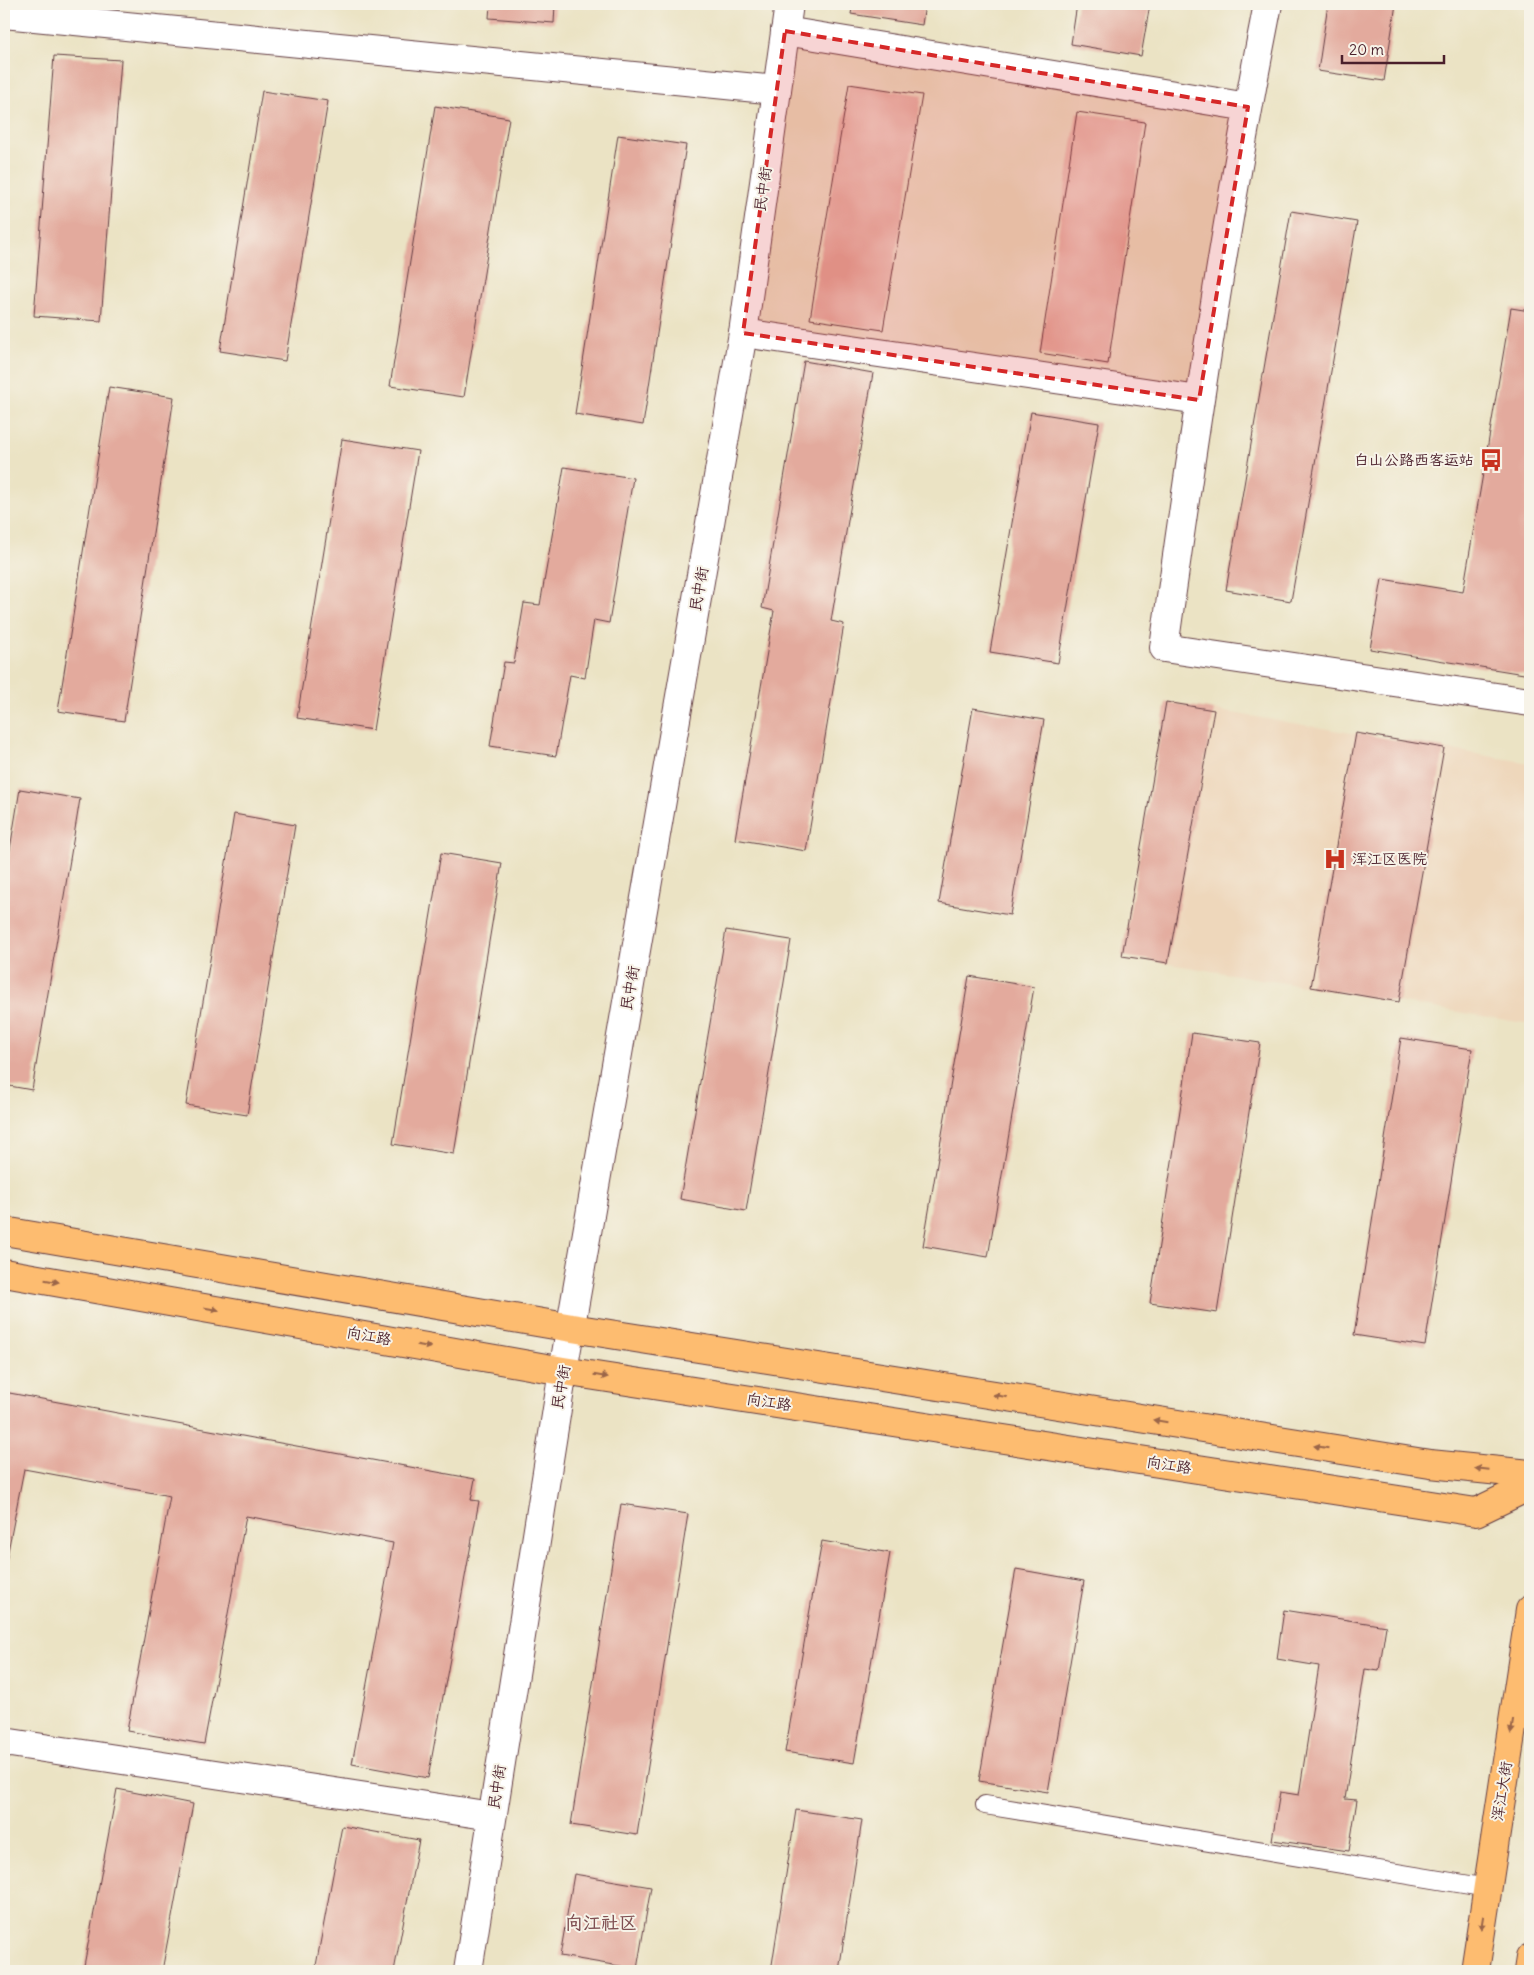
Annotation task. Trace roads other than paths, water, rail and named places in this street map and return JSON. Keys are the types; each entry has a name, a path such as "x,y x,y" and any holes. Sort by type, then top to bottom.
{"main road":[{"path":"4,1231 572,1328 1430,1464 1530,1474"},
{"name":"向江路","path":"4,1273 563,1371 1476,1512 1530,1486"},
{"name":"浑江大街","path":"1475,1971 1530,1610"},
{"path":"1528,1971 1530,1958"}],"street":[{"name":"民中街","path":"468,1971 563,1371 572,1328 743,332 789,4"},
{"path":"1268,4 1248,107 1199,400 1164,648 1530,702"},
{"path":"4,14 777,90"},
{"path":"785,31 1248,107"},
{"path":"743,332 1199,400"},
{"path":"4,1742 492,1816"}],"lane":[{"path":"985,1805 1488,1888"}],"place":[{"name":"白山公路西客运站","path":"1491,460"},
{"name":"浑江区医院","path":"1335,859"}],"district":[{"name":"向江社区","path":"601,1923"}]}
